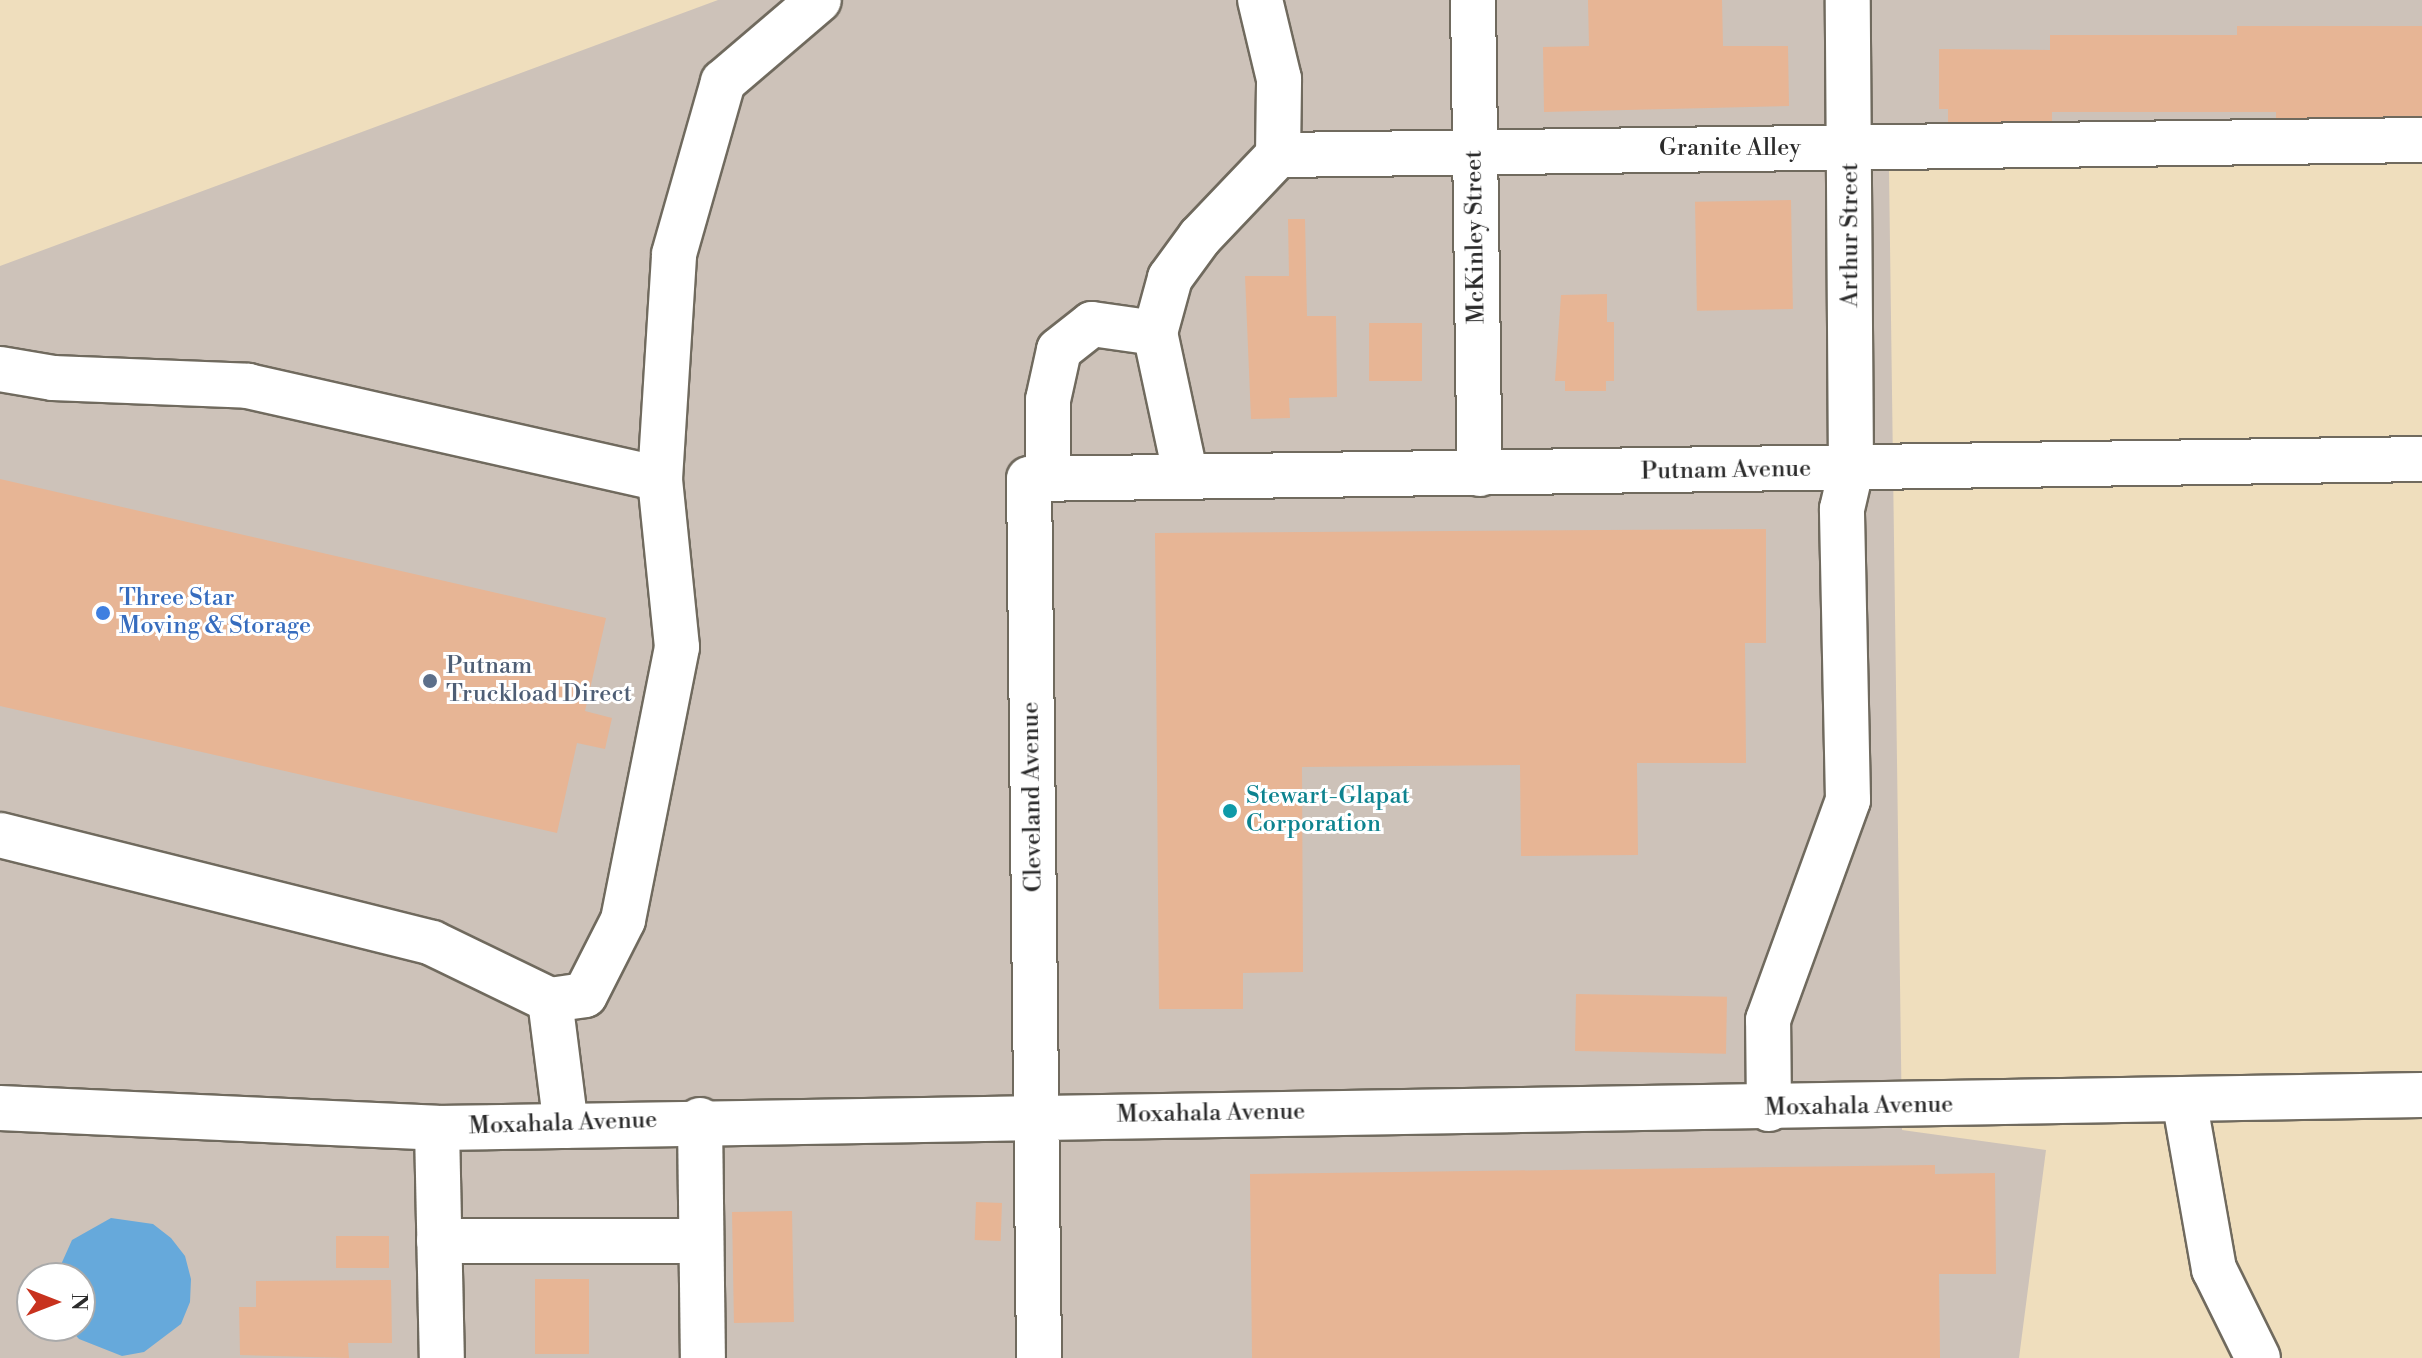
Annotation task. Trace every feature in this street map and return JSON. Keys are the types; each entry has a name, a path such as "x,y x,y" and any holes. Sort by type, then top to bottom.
{"street":[{"path":"0,835 432,943 550,1000 585,995 623,920 677,647 660,479 674,254 723,82 819,0"},
{"path":"1186,477 1155,333 1170,278 1200,237 1278,155 1279,79 1260,0"},
{"name":"McKinley Street","path":"1473,0 1480,474"},
{"name":"Arthur Street","path":"1769,1109 1768,1020 1848,800 1842,509 1851,470 1852,149 1848,0"},
{"name":"Granite Alley","path":"1278,155 2422,140"},
{"name":"Cleveland Avenue","path":"1039,1358 1039,479 1048,400 1059,350 1092,324 1155,333"},
{"path":"0,369 53,378 248,386 660,479"},
{"name":"Putnam Avenue","path":"1039,479 1851,470 2422,459"},
{"path":"550,1000 566,1126"},
{"name":"Moxahala Avenue","path":"0,1108 437,1128 700,1120 1769,1109 2422,1095"},
{"path":"2184,1099 2214,1269 2258,1358"},
{"path":"700,1120 703,1358"},
{"path":"437,1128 442,1358"},
{"path":"439,1241 701,1241"}],"shaded area":[{"path":"718,0 2422,0 2422,159 1889,170 1902,1130 2046,1150 2019,1358 0,1358 0,266"}],"water":[{"path":"111,1218 153,1224 171,1238 185,1256 191,1279 190,1302 181,1324 144,1352 122,1356 87,1342 96,1342 96,1262 62,1262 72,1240"}],"building":[{"path":"1588,0 1722,0 1723,46 1788,46 1789,106 1544,112 1543,47 1589,46"},
{"path":"2237,26 2422,26 2422,130 2276,130 2276,112 2052,112 2052,129 1948,128 1948,109 1939,109 1939,49 2050,50 2050,35 2237,35"},
{"path":"1791,200 1793,309 1697,311 1695,202"},
{"path":"1288,219 1305,219 1307,316 1336,316 1337,397 1289,398 1290,418 1251,419 1245,276 1289,276"},
{"path":"1607,294 1607,322 1614,322 1614,381 1606,381 1606,391 1565,391 1565,381 1555,381 1561,295"},
{"path":"1369,323 1422,323 1422,381 1369,381"},
{"path":"0,479 606,618 585,711 612,718 605,749 577,743 557,833 0,706"},
{"name":"Stewart-Glapat Corporation","path":"1766,529 1766,643 1745,643 1746,763 1637,763 1638,855 1521,856 1520,765 1302,767 1303,972 1243,973 1243,1009 1159,1009 1155,533"},
{"path":"1576,994 1727,997 1726,1054 1575,1051"},
{"path":"1935,1165 1935,1174 1995,1173 1996,1274 1939,1274 1940,1358 1252,1358 1250,1174"},
{"path":"976,1202 1002,1203 1001,1241 975,1240"},
{"path":"792,1211 794,1322 734,1323 732,1212"},
{"path":"336,1236 389,1236 389,1268 336,1268"},
{"path":"535,1279 589,1279 589,1354 535,1354"},
{"path":"391,1280 392,1343 348,1343 349,1358 240,1355 239,1307 256,1307 256,1281"}],"place":[{"name":"Three Star Moving & Storage","path":"103,613"},
{"name":"Putnam Truckload Direct","path":"430,681"},
{"name":"Stewart-Glapat Corporation","path":"1230,811"}]}
